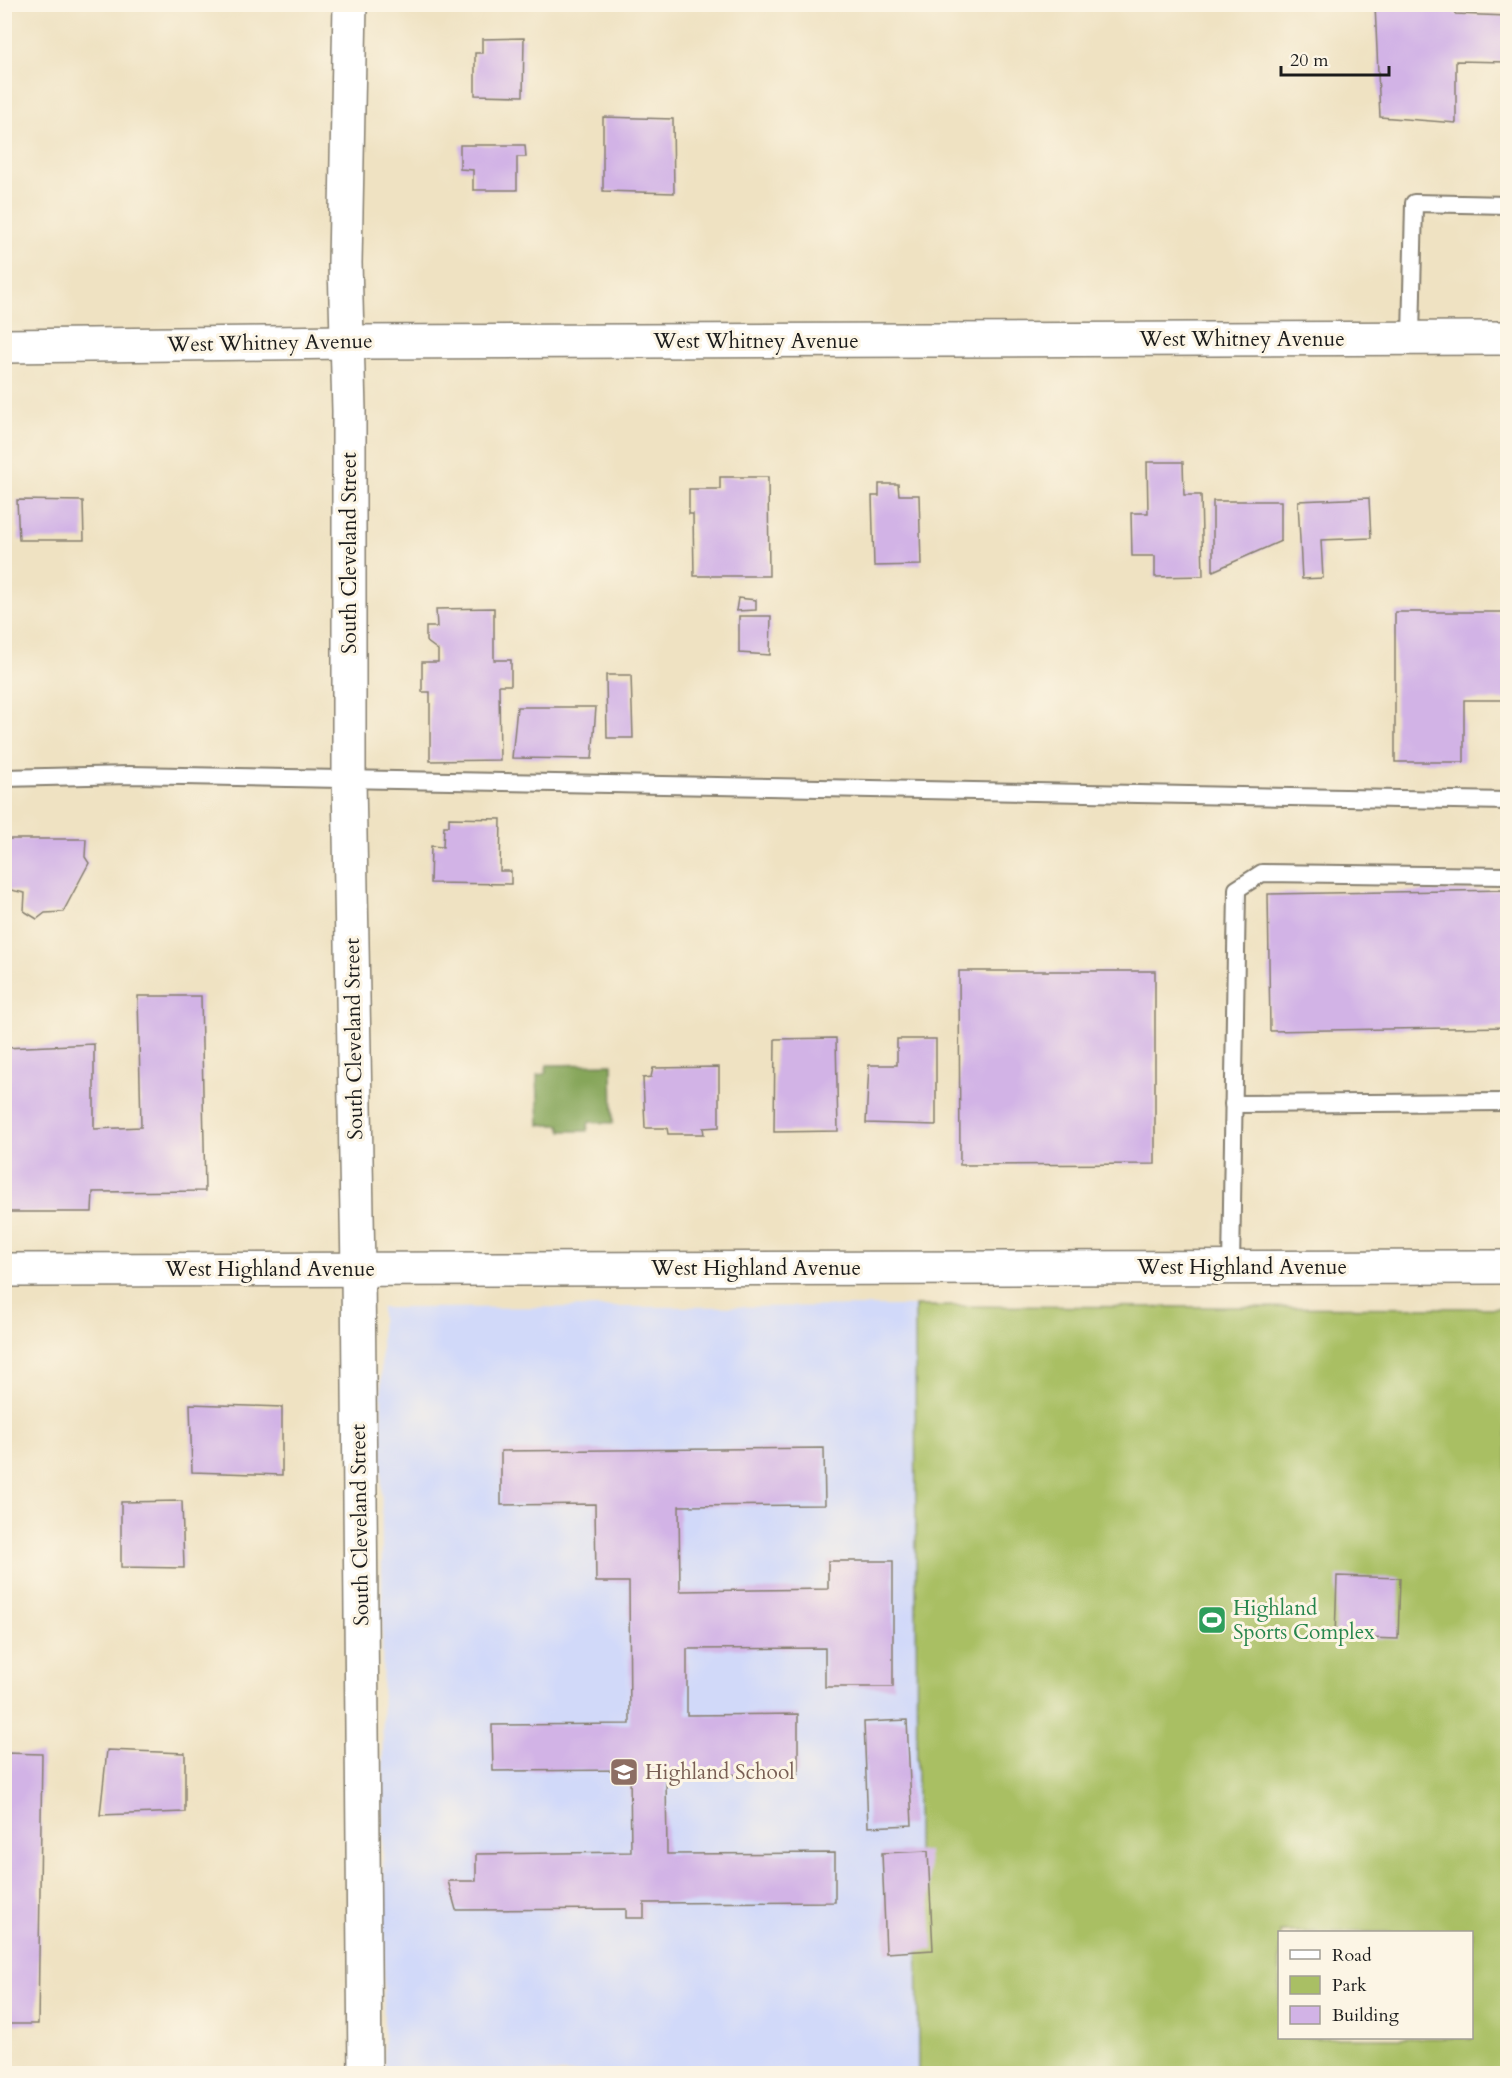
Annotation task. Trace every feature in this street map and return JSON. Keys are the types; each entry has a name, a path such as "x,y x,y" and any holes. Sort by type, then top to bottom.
{"street":[{"name":"South Cleveland Street","path":"350,4 345,263 350,411 350,780 358,1269 365,2073"},
{"name":"West Whitney Avenue","path":"4,346 346,342 1508,339"},
{"name":"West Highland Avenue","path":"4,1270 1508,1267"}],"lane":[{"path":"1411,339 1414,203 1508,205"},
{"path":"4,778 129,775 1508,801"},
{"path":"1231,1268 1237,889 1262,873 1508,876"},
{"path":"1233,1104 1508,1102"}],"shaded area":[{"path":"915,1306 918,2073 384,2073 381,1308"}],"green space":[{"path":"612,1064 613,1123 589,1122 587,1131 562,1131 560,1125 539,1125 537,1075 545,1074 547,1065"},
{"name":"Highland Sports Complex","path":"915,1306 1507,1308 1507,2073 918,2073"}],"building":[{"path":"1375,5 1454,5 1455,14 1508,16 1508,62 1456,61 1456,123 1380,117"},
{"path":"524,38 523,96 475,95 475,53 482,53 482,39"},
{"path":"603,117 673,119 674,193 603,191"},
{"path":"460,145 525,145 526,157 517,157 517,190 473,190 473,170 460,169"},
{"path":"1147,462 1183,462 1184,495 1201,495 1203,576 1155,577 1155,556 1132,556 1131,513 1148,513"},
{"path":"720,477 768,477 769,576 694,576 693,514 689,514 689,489 720,489"},
{"path":"879,484 898,484 899,495 919,495 921,565 874,566 872,496 879,496"},
{"path":"1369,498 1371,538 1321,540 1323,578 1302,579 1298,501"},
{"path":"17,500 83,501 84,540 19,540"},
{"path":"1213,501 1281,501 1281,541 1213,571"},
{"path":"738,598 756,600 756,610 736,611"},
{"path":"494,608 494,660 511,660 511,685 499,685 500,760 430,761 430,692 422,692 422,662 438,662 438,650 426,641 426,627 437,627 436,609"},
{"path":"1395,612 1508,612 1508,700 1464,700 1464,762 1395,762"},
{"path":"739,616 771,616 770,655 739,653"},
{"path":"606,675 631,675 633,738 607,738"},
{"path":"517,707 596,707 592,759 512,758"},
{"path":"449,818 501,819 500,871 511,871 511,884 430,883 431,846 443,847 444,826 449,826"},
{"path":"4,839 86,839 85,857 89,863 63,912 45,913 37,919 24,911 25,893 6,889 8,869 4,870"},
{"path":"1508,890 1508,1027 1270,1031 1268,894"},
{"path":"959,971 1155,971 1155,1164 960,1165"},
{"path":"138,996 201,996 205,1191 93,1192 92,1212 4,1212 4,1048 94,1044 94,1129 141,1127"},
{"path":"836,1038 838,1131 774,1132 775,1039"},
{"path":"897,1039 936,1039 936,1125 866,1123 869,1065 897,1065"},
{"path":"719,1067 719,1127 703,1128 704,1134 668,1134 667,1128 645,1128 643,1078 651,1077 653,1068"},
{"path":"190,1404 282,1407 282,1475 192,1472"},
{"path":"824,1448 825,1505 679,1506 680,1591 828,1589 828,1561 893,1561 893,1687 825,1687 825,1648 687,1649 687,1715 798,1714 798,1774 666,1775 667,1854 835,1853 835,1902 644,1903 644,1918 626,1918 626,1909 456,1910 448,1881 476,1881 476,1854 631,1852 630,1770 493,1771 492,1725 630,1724 629,1582 596,1582 595,1504 501,1505 501,1451"},
{"path":"182,1501 184,1568 121,1567 121,1502"},
{"path":"1337,1576 1400,1578 1398,1639 1335,1637"},
{"path":"907,1720 912,1825 868,1827 864,1722"},
{"path":"107,1750 185,1753 185,1812 100,1815"},
{"path":"4,1753 42,1754 38,2024 4,2024"},
{"path":"928,1851 933,1950 886,1953 882,1853"}],"place":[{"name":"Highland Sports Complex","path":"1212,1620"},
{"name":"Highland School","path":"624,1772"}]}
